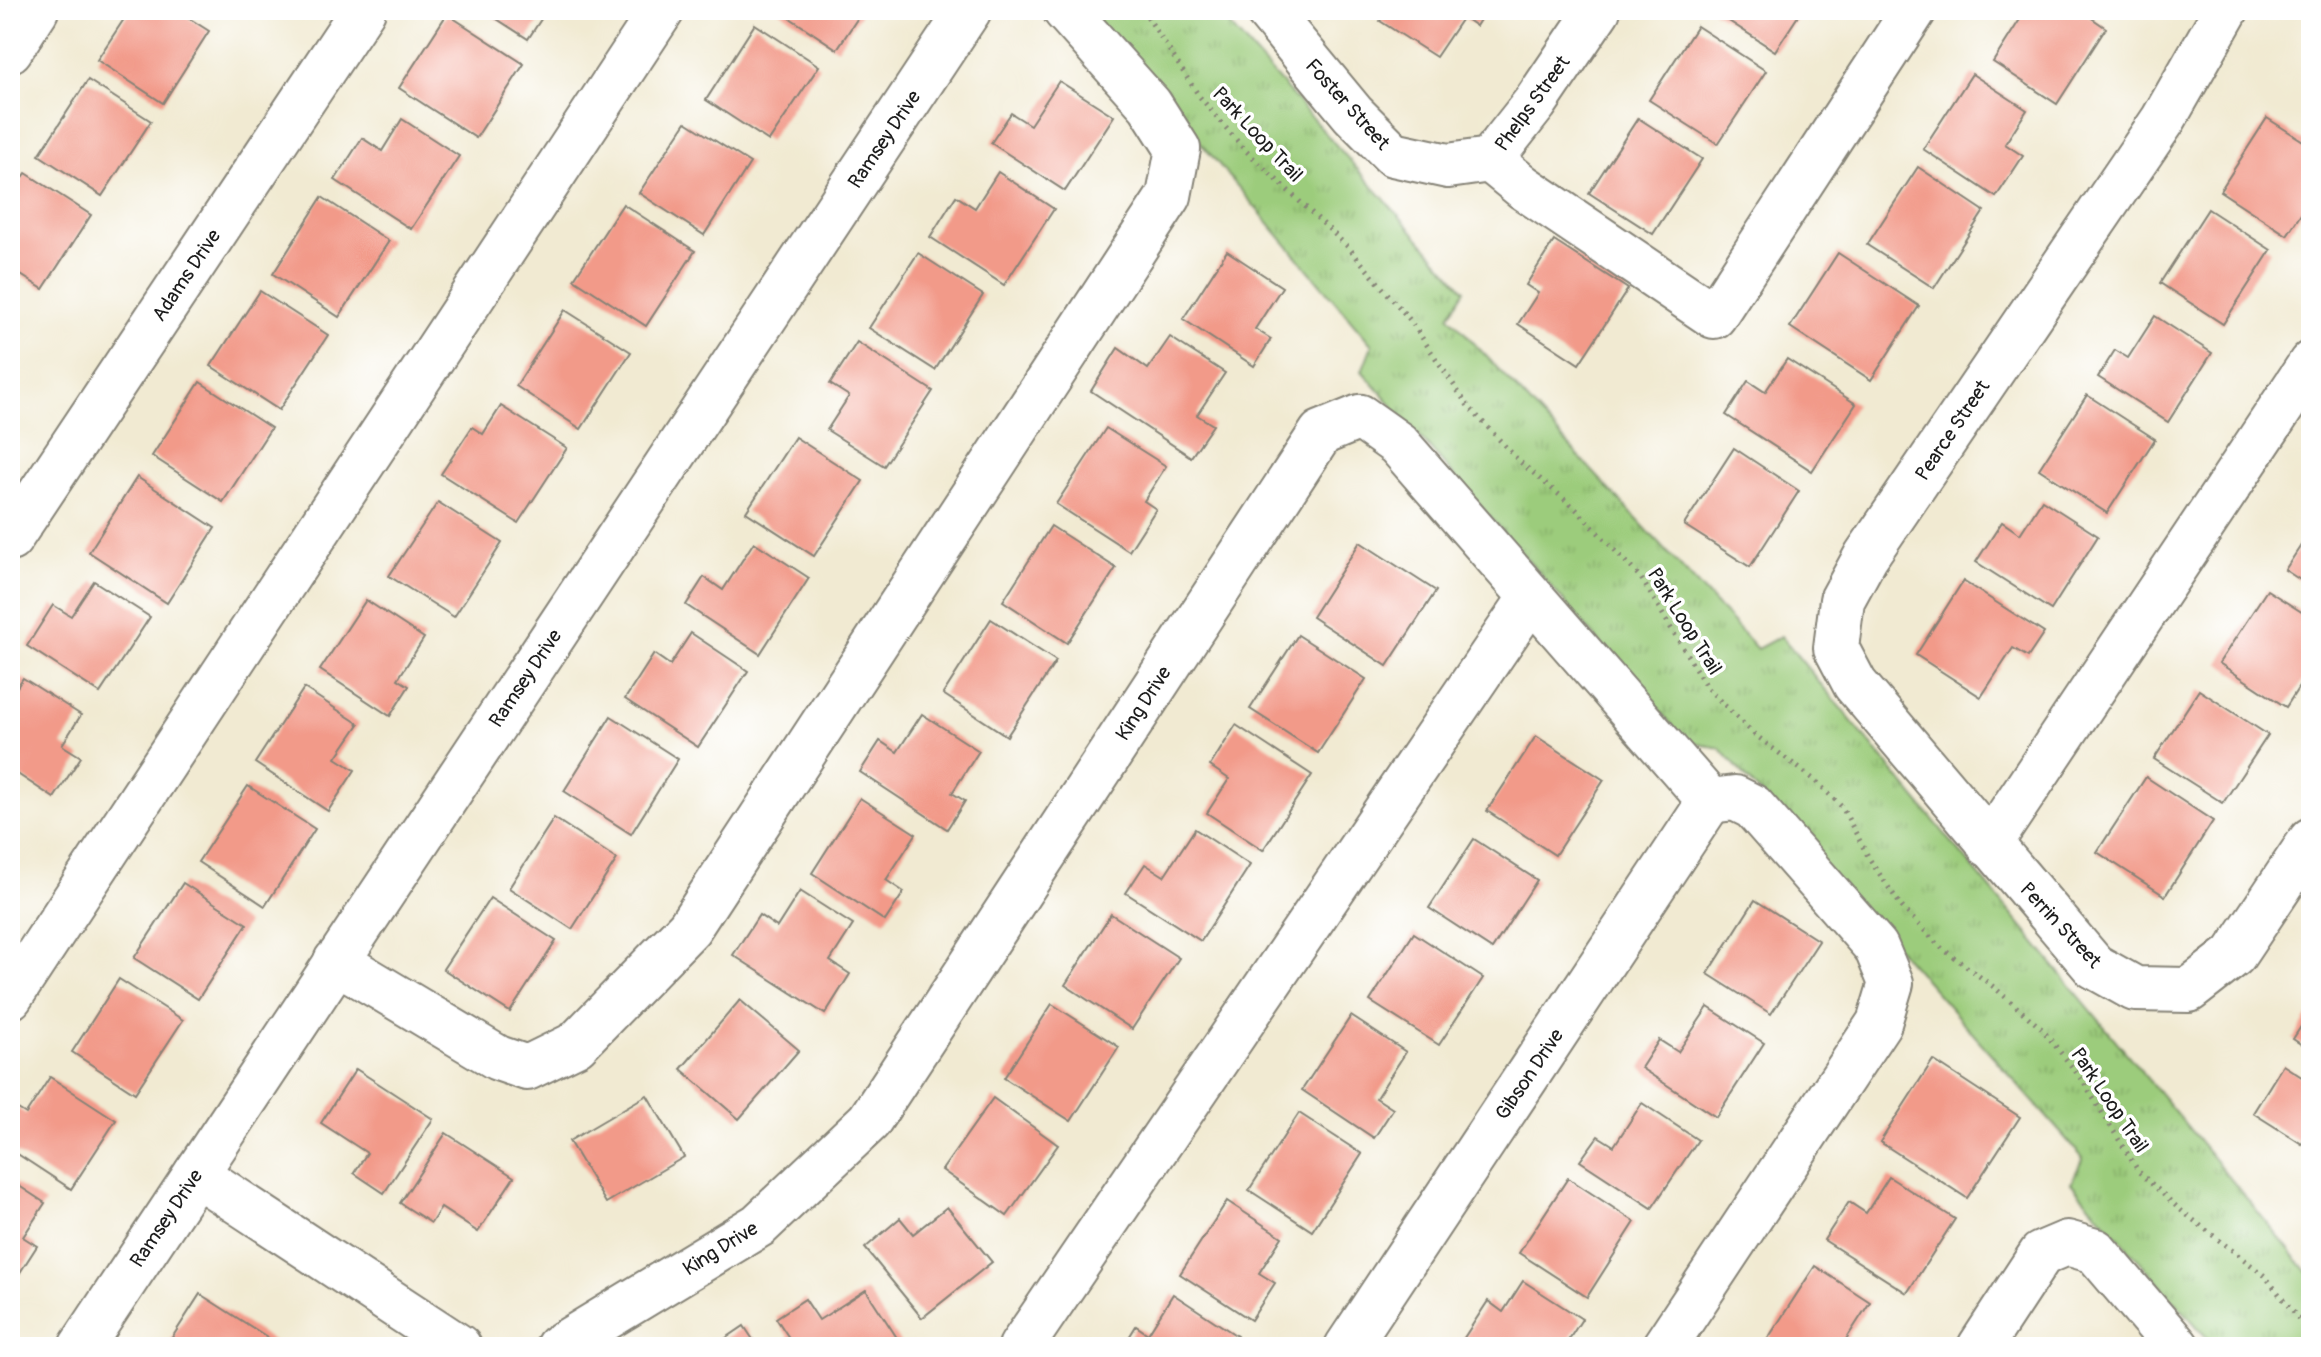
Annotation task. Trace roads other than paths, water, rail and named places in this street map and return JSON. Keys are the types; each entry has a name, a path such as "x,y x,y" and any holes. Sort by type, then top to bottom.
{"street":[{"path":"10,50 36,10"},
{"name":"Adams Drive","path":"10,539 363,10"},
{"path":"10,997 662,10"},
{"name":"Ramsey Drive","path":"81,1347 969,10"},
{"path":"336,961 498,1058 527,1068 576,1044 689,928 1169,196 1178,149 1150,105 1065,10"},
{"name":"Phelps Street","path":"1448,166 1490,160 1535,103 1598,10"},
{"path":"1490,160 1523,187 1714,316 1914,10"},
{"name":"Pearce Street","path":"1989,845 1855,684 1836,648 1842,600 1866,556 2163,120 2226,10"},
{"name":"Foster Street","path":"1272,12 1353,114 1393,154 1448,166"},
{"path":"1989,845 2311,363"},
{"name":"King Drive","path":"558,1347 759,1225 869,1121 1321,433 1360,417 1398,444 1530,599 1710,801"},
{"path":"1021,1347 1530,599"},
{"path":"1664,1347 1879,1023 1891,983 1876,947 1753,807 1735,798 1710,801"},
{"name":"Gibson Drive","path":"1347,1347 1710,801"},
{"name":"Perrin Street","path":"1989,845 2094,966 2135,989 2189,990 2234,955 2311,840"},
{"path":"196,1174 459,1347"},
{"path":"1980,1347 2041,1254 2067,1243 2095,1251 2177,1347"}]}
